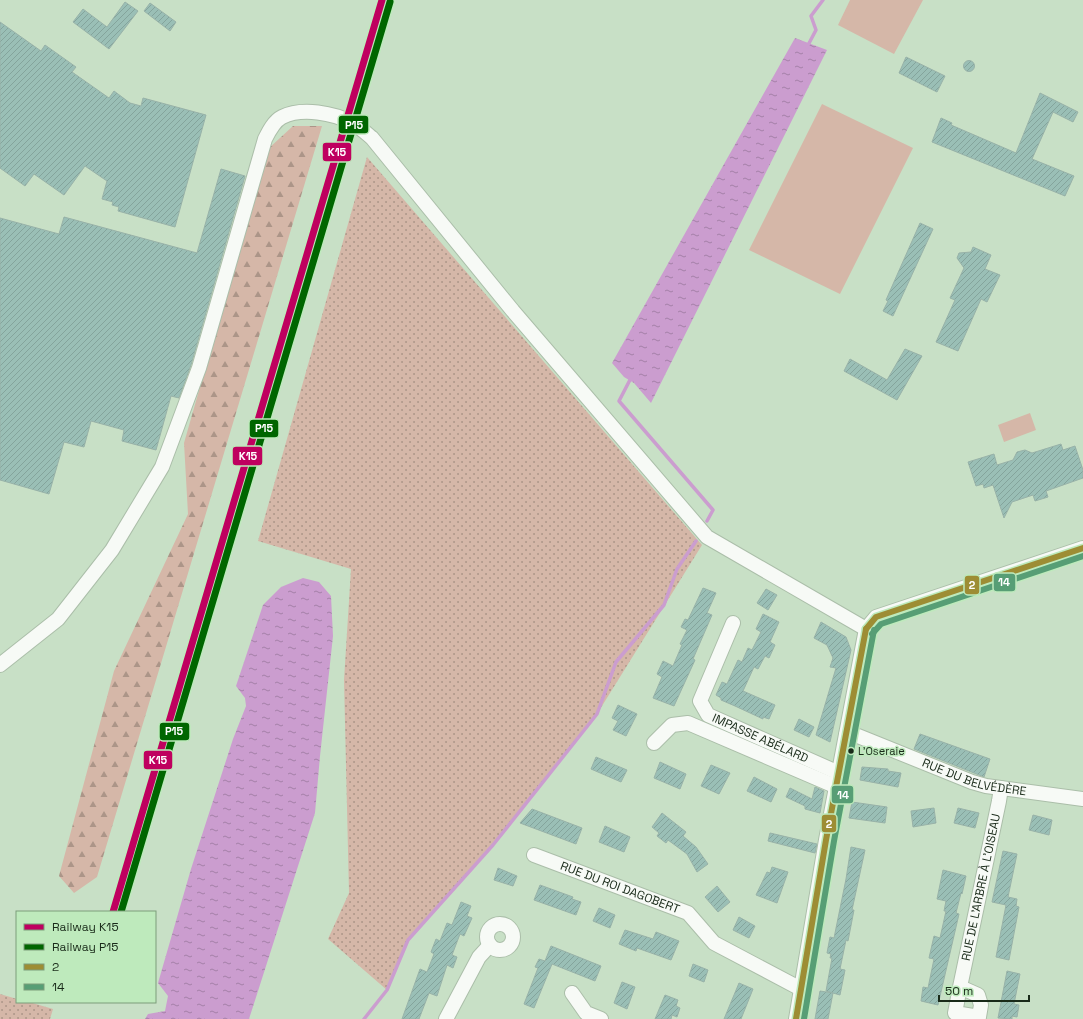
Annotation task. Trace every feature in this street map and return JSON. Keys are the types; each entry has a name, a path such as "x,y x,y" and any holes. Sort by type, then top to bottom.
{"street":[{"path":"0,665 58,619 112,550 162,467 199,368 265,139 274,124 281,118 302,113 325,114 344,119 353,123 372,138 513,311 707,537 866,629"},
{"path":"796,1019 826,840 866,629 876,618 1083,548"},
{"name":"IMPASSE ABÉLARD","path":"733,623 700,701 708,715 839,773"},
{"path":"654,743 672,725 688,724 836,787"},
{"name":"RUE DU BELVÉDÈRE","path":"846,735 858,736 972,782 1001,788 1083,799"},
{"name":"RUE DE L'ARBRE À L'OISEAU","path":"960,987 1001,788"},
{"name":"RUE DU ROI DAGOBERT","path":"534,855 688,913 714,943 801,989"},
{"path":"446,1019 479,957 490,945"},
{"path":"572,993 586,1013 600,1019"}],"green space":[{"path":"850,0 923,0 894,54 838,25"},
{"path":"822,104 913,148 840,294 749,250"},
{"path":"293,126 322,126 97,877 74,893 59,876 114,671 188,514 184,443 268,149"},
{"path":"367,157 702,545 597,714 493,845 408,940 387,990 328,939 349,893 344,680 351,569 258,541"},
{"path":"1030,413 1036,430 1004,442 998,425"},
{"path":"0,994 16,999 16,1003 32,1003 53,1009 50,1019 0,1019"}],"water":[{"path":"795,38 827,50 651,403 634,383 624,377 612,363"},
{"path":"303,578 319,582 331,596 333,636 315,813 249,1019 145,1019 148,1014 165,1011 168,996 158,983 191,869 233,739 246,706 245,698 236,686 263,605 281,587"}],"building":[{"path":"125,2 138,11 109,49 73,22 83,9 107,27"},
{"path":"150,3 176,22 170,31 144,11"},
{"path":"0,22 41,51 45,45 76,67 72,72 109,98 114,91 130,103 141,106 143,98 206,115 175,227 118,211 119,207 112,205 113,202 102,199 107,181 85,166 64,195 34,174 25,186 0,168"},
{"path":"906,57 945,76 937,92 899,73"},
{"path":"969,60 973,62 975,66 973,70 969,72 965,70 963,66 965,62"},
{"path":"1040,93 1078,112 1073,122 1053,112 1032,159 1074,176 1065,196 932,142 941,118 952,123 951,125 1016,153"},
{"path":"221,169 245,176 191,365 179,398 171,396 156,450 122,441 124,430 91,421 84,447 64,442 49,494 0,480 0,218 59,234 64,217 197,253"},
{"path":"920,223 933,229 893,316 883,311 888,301 886,300"},
{"path":"973,247 991,255 985,269 1000,275 987,302 981,299 958,351 936,342 955,300 950,298 964,268 957,258 959,253 971,252"},
{"path":"905,349 922,356 897,400 844,371 850,359 887,380"},
{"path":"1061,444 1063,450 1075,446 1083,470 1083,478 1046,491 1048,497 1035,501 1033,495 1012,502 1004,518 993,485 984,488 983,484 976,486 968,462 994,454 997,465 1013,460 1017,452 1025,450 1032,453"},
{"path":"703,588 716,593 707,613 712,615 693,659 695,660 674,706 653,698 662,677 657,674 663,661 673,666 682,645 680,644 687,630 681,627 685,619 688,620"},
{"path":"766,589 777,595 768,610 757,603"},
{"path":"763,614 779,622 770,642 775,645 769,658 765,656 758,669 754,667 743,691 775,705 769,719 763,717 763,719 721,700 721,698 716,695 722,682 727,684 738,660 742,662 748,648 752,650 761,632 756,629"},
{"path":"821,622 846,637 851,650 830,742 816,735 836,668 830,667 833,658 827,645 814,638"},
{"path":"618,705 637,714 626,736 613,730 618,721 612,718"},
{"path":"799,719 814,727 809,737 794,730"},
{"path":"920,734 990,759 984,777 914,749"},
{"path":"596,757 627,770 621,782 591,769"},
{"path":"660,762 686,774 680,789 654,778"},
{"path":"711,765 730,773 719,794 701,786"},
{"path":"862,767 888,769 888,771 901,773 898,787 860,780"},
{"path":"754,777 777,789 771,802 747,791"},
{"path":"815,787 824,791 820,813 805,809 805,806 786,797 790,788 812,799"},
{"path":"852,802 887,807 885,823 849,818"},
{"path":"934,808 936,823 913,827 911,811"},
{"path":"958,808 979,813 975,828 954,823"},
{"path":"532,809 582,828 576,844 520,823"},
{"path":"662,813 686,832 683,836 696,847 708,864 697,872 687,854 668,840 666,843 657,836 659,833 652,827"},
{"path":"1033,815 1052,820 1049,835 1029,830"},
{"path":"605,826 630,837 624,852 599,842"},
{"path":"770,833 817,844 815,853 768,841"},
{"path":"851,847 865,850 852,910 854,910 848,941 846,940 840,969 845,970 840,995 826,991 832,958 830,958 831,954 827,953 830,937 834,938"},
{"path":"1003,851 1017,854 1008,897 1017,899 1016,906 1019,907 1009,960 996,957 1006,905 992,902"},
{"path":"772,867 788,872 777,903 756,895 767,872 770,873"},
{"path":"498,868 517,876 513,886 494,880"},
{"path":"943,870 966,876 956,913 959,914 938,1005 921,1001 923,987 928,988 934,959 929,958 934,936 940,938 946,911 944,911 946,901 937,899"},
{"path":"540,885 573,897 572,899 581,902 576,915 534,900"},
{"path":"717,886 730,902 718,912 705,897"},
{"path":"461,902 471,906 467,916 472,918 464,936 460,934 452,955 457,957 453,968 447,965 437,996 429,993 419,1019 402,1019 420,969 427,972 434,954 431,952 436,939 440,941 447,923 452,925"},
{"path":"599,908 615,915 610,928 593,921"},
{"path":"739,917 755,926 749,938 733,930"},
{"path":"625,930 653,939 656,932 679,941 671,960 637,948 636,951 619,944"},
{"path":"551,946 601,966 595,981 552,964 534,1008 524,1004 538,968 535,967 539,959 545,961"},
{"path":"693,964 708,970 704,982 689,976"},
{"path":"1007,971 1020,974 1014,1004 1019,1005 1017,1017 1012,1016 1012,1019 998,1018"},
{"path":"622,982 635,987 627,1009 614,1003"},
{"path":"739,983 753,989 741,1019 724,1019"},
{"path":"820,991 833,993 828,1019 815,1019"},
{"path":"665,995 678,1000 676,1006 680,1008 677,1017 672,1015 671,1019 655,1019"}],"waterway":[{"path":"807,47 816,30 811,16 823,0"},
{"path":"632,376 619,401 713,510 707,521"},
{"path":"364,1019 387,990 408,940 493,845 597,714 616,662 664,605 677,569 696,541"}],"rail line":[{"name":"K15","path":"113,911 382,0"},
{"name":"P15","path":"121,911 390,2"}],"transit line":[{"name":"2","path":"866,629 876,617 1083,548"},
{"name":"14","path":"872,634 881,624 1083,556"},
{"name":"2","path":"796,1019 826,840 866,629"},
{"name":"14","path":"804,1019 834,841 874,630"}],"place":[{"name":"L'Oseraie","path":"851,751"}]}
